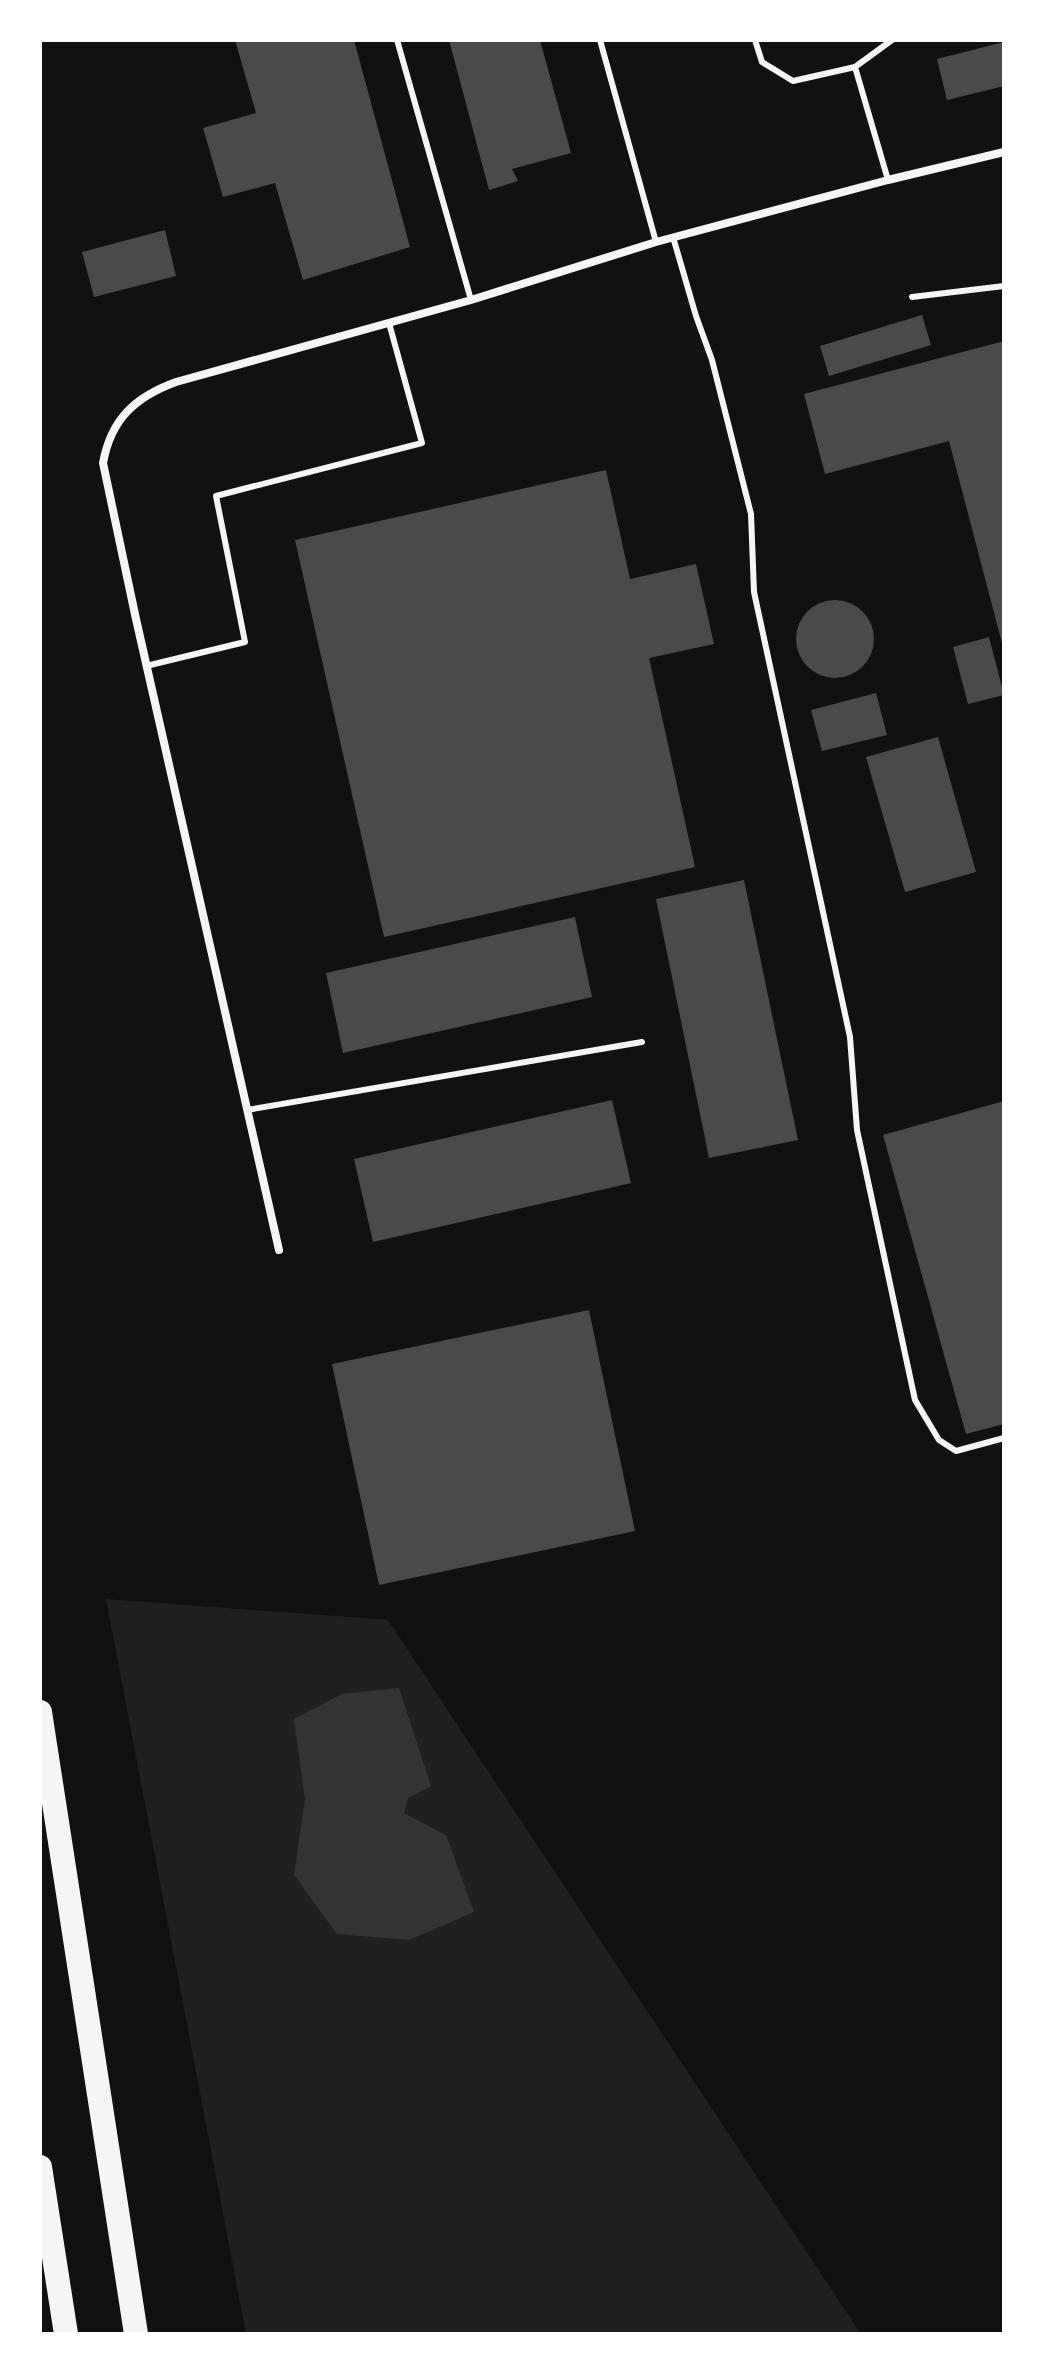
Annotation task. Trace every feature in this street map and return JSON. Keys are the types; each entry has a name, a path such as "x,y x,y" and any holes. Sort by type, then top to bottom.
{"highway":[{"path":"40,1712 136,2334"},
{"path":"40,2167 66,2334"}],"street":[{"path":"279,1250 103,463 107,442 116,425 133,405 154,390 176,382 471,300 673,237 1004,152"}],"lane":[{"path":"397,40 471,300"},
{"path":"600,40 656,242"},
{"path":"755,40 762,62 793,81 855,67 892,40"},
{"path":"855,67 888,180"},
{"path":"673,237 712,360 751,514 754,592 850,1037 857,1130 915,1400 939,1440 956,1451 1004,1438"},
{"path":"912,297 1004,286"},
{"path":"146,666 245,642 216,496 422,443 389,323"},
{"path":"247,1110 642,1042"}],"shaded area":[{"path":"106,1599 388,1620 861,2334 246,2334"},
{"path":"399,1688 431,1786 408,1798 404,1813 446,1835 474,1912 409,1940 337,1934 294,1875 305,1798 294,1719 342,1694"}],"building":[{"path":"235,40 354,40 410,247 303,280 275,183 223,197 203,128 256,113"},
{"path":"449,40 540,40 571,153 512,169 518,181 489,190"},
{"path":"1004,42 1004,86 947,100 937,59"},
{"path":"165,230 176,276 94,297 82,252"},
{"path":"922,315 931,345 829,376 820,346"},
{"path":"1004,341 1003,647 949,441 825,474 804,394"},
{"path":"606,470 630,579 696,564 714,644 649,658 695,867 384,937 295,540"},
{"path":"835,600 850,603 862,612 871,624 874,639 871,654 862,666 850,675 835,678 820,675 808,666 799,654 796,639 799,624 808,612 820,603"},
{"path":"989,637 1004,695 968,704 953,647"},
{"path":"876,693 887,735 822,751 811,710"},
{"path":"938,737 976,872 905,892 866,757"},
{"path":"744,880 798,1140 709,1158 656,899"},
{"path":"575,917 592,997 343,1053 326,973"},
{"path":"612,1100 631,1183 373,1242 354,1159"},
{"path":"1004,1101 1004,1424 966,1434 883,1135"},
{"path":"589,1310 635,1531 379,1585 332,1364"}]}
